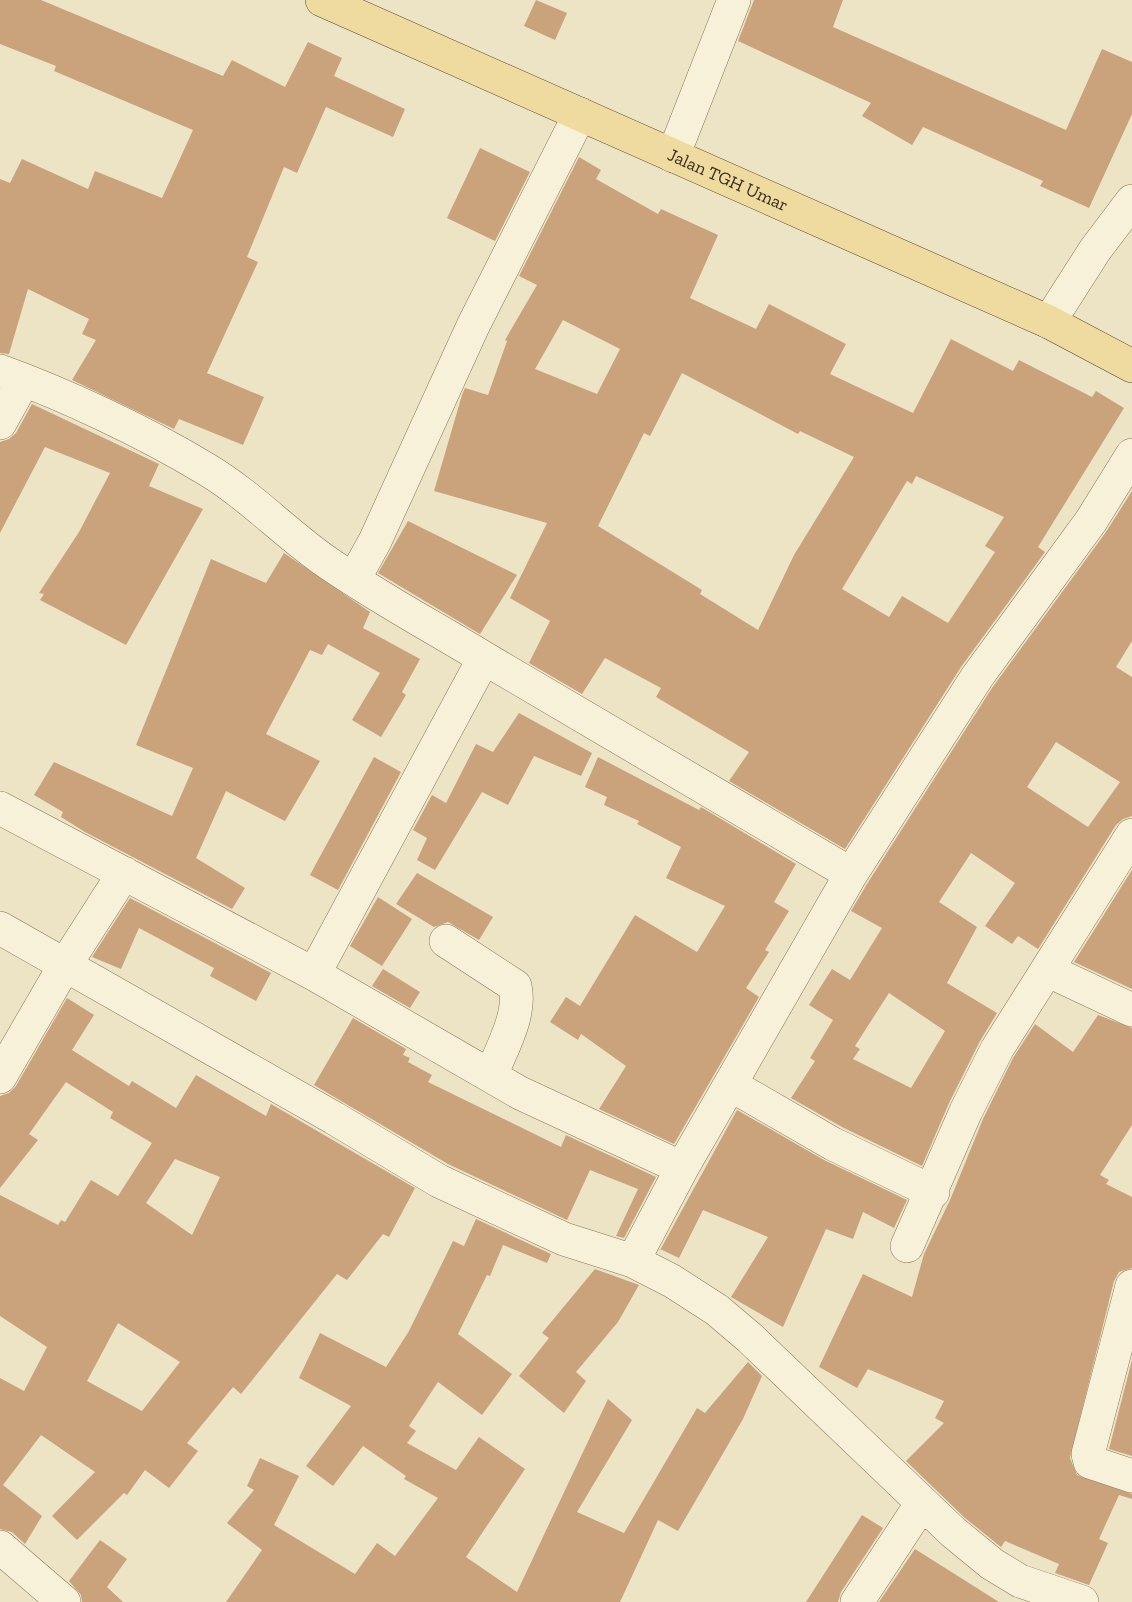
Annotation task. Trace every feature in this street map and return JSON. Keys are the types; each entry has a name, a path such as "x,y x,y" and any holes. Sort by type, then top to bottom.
{"main road":[{"name":"Jalan TGH Umar","path":"322,0 1049,322 1132,366"}],"street":[{"path":"673,156 734,0"},
{"path":"354,579 375,541 473,326 580,114"},
{"path":"1049,322 1095,250 1132,201"},
{"path":"0,423 12,375 206,469 240,492 312,551 354,579 851,874"},
{"path":"633,1261 682,1168 851,874 971,686 1091,521 1132,455"},
{"path":"314,974 484,658"},
{"path":"0,808 314,974 520,1093 682,1168"},
{"path":"907,1246 933,1192 966,1111 997,1049 1132,835"},
{"path":"0,1077 65,965 124,873"},
{"path":"0,928 438,1181 564,1239 633,1261 672,1281 717,1310 922,1503 1007,1589 1082,1602"},
{"path":"446,941 515,986 518,995 513,1019 490,1076"},
{"path":"1047,970 1132,1010"},
{"path":"731,1085 833,1144 933,1192"},
{"path":"1132,1286 1099,1407 1088,1459 1097,1466 1132,1476"},
{"path":"857,1602 922,1503"},
{"path":"0,1546 64,1602"}],"building":[{"path":"0,0 41,0 223,76 232,60 285,87 308,42 342,58 334,76 405,109 393,137 326,107 297,173 284,167 247,257 258,262 207,373 264,397 243,445 179,419 174,429 72,380 96,340 82,334 89,319 28,289 9,354 0,353 0,179 10,183 22,159 88,189 95,171 162,198 193,130 54,71 56,66 0,44"},
{"path":"536,0 567,13 555,40 524,26"},
{"path":"754,0 843,0 833,27 1066,130 1102,49 1132,62 1132,114 1089,208 1040,186 1043,181 923,127 912,145 862,116 871,103 738,41"},
{"path":"480,148 530,172 495,241 447,218"},
{"path":"579,157 601,170 596,179 658,214 661,209 718,235 690,298 756,329 769,304 846,344 830,374 913,413 951,339 1013,371 1019,360 1092,397 1096,391 1124,408 1038,547 1045,552 961,667 845,849 729,781 749,752 656,697 661,688 605,658 582,694 529,663 550,621 510,598 547,523 434,491 465,388 488,395 507,341 505,340 537,285 519,276","holes":["563,320 620,349 597,394 535,369","682,373 798,434 800,431 854,457 794,555 758,630 700,594 702,590 598,526 644,433 650,436","916,476 1004,517 985,546 995,552 948,623 902,596 889,617 842,589 907,481 912,484"]},
{"path":"32,404 159,464 149,486 203,509 126,645 40,600 44,594 39,593 79,532 110,473 45,447 0,533 0,442 16,433"},
{"path":"1132,491 1132,641 1116,667 1132,677 1132,816 1116,825 1038,949 1018,936 1012,944 985,926 1015,883 971,853 939,902 977,927 947,983 997,1013 980,1041 949,1103 922,1166 842,1127 791,1098 815,1061 810,1058 833,1020 809,1005 832,969 850,980 882,928 851,911 992,688 1106,532","holes":["1056,742 1120,782 1088,827 1027,787","889,993 945,1031 911,1088 853,1059 860,1049 855,1046"]},
{"path":"408,521 517,575 480,634 378,573"},
{"path":"284,553 370,612 363,628 420,659 402,692 406,695 381,737 352,720 380,673 328,644 322,655 310,650 266,734 320,761 285,821 226,791 196,858 245,888 232,909 85,832 61,817 63,812 34,795 54,762 172,816 193,768 136,745 211,559 266,583"},
{"path":"519,713 592,753 581,776 534,756 508,805 482,792 435,870 417,860 427,838 413,830 432,795 446,803 476,744 493,752"},
{"path":"374,757 401,772 338,890 310,875"},
{"path":"598,757 699,810 701,807 796,864 774,902 789,911 765,950 769,952 746,988 759,997 674,1144 599,1109 626,1066 581,1034 578,1040 550,1022 566,997 580,1006 635,915 697,952 725,906 666,878 681,847 637,824 639,821 604,805 607,797 585,787"},
{"path":"1132,870 1132,989 1074,962"},
{"path":"417,873 493,917 479,940 448,922 434,927 396,904"},
{"path":"378,897 412,919 382,966 350,946"},
{"path":"130,898 271,973 256,1001 210,976 214,968 139,928 121,969 92,957"},
{"path":"383,969 420,992 410,1008 372,986"},
{"path":"67,998 94,1015 72,1050 129,1086 132,1081 176,1108 196,1075 266,1116 271,1104 415,1188 389,1237 383,1234 347,1280 337,1274 241,1394 233,1387 187,1443 198,1451 169,1488 145,1470 127,1495 124,1493 77,1540 52,1516 95,1472 41,1435 3,1485 42,1516 25,1544 12,1532 0,1529 0,1378 24,1391 47,1347 0,1316 0,1195 58,1225 61,1220 65,1222 91,1180 118,1196 152,1143 110,1118 113,1112 66,1082 29,1134 38,1140 0,1188 0,1096 9,1093 16,1086","holes":["175,1159 220,1177 192,1235 146,1203","118,1323 180,1362 142,1411 87,1381"]},
{"path":"1098,1015 1132,1028 1132,1125 1100,1175 1109,1180 1106,1184 1132,1197 1132,1268 1119,1272 1114,1281 1070,1458 1077,1475 1132,1494 1132,1499 1119,1495 1099,1539 1108,1543 1089,1585 1055,1573 1059,1564 1005,1541 1001,1547 965,1518 906,1461 944,1423 935,1418 944,1401 868,1369 857,1388 819,1367 863,1274 912,1297 924,1254 950,1200 983,1119 1013,1058 1035,1024 1073,1052"},
{"path":"353,1018 406,1049 403,1055 410,1058 408,1062 432,1075 428,1082 561,1147 566,1135 656,1177 624,1238 616,1236 638,1189 590,1170 567,1220 448,1164 314,1085"},
{"path":"737,1110 824,1160 907,1200 894,1228 863,1212 853,1239 826,1229 783,1327 731,1297 768,1237 703,1210 679,1258 661,1249"},
{"path":"476,1219 551,1254 547,1263 503,1245 490,1276 487,1275 458,1334 512,1374 482,1415 438,1382 409,1426 416,1431 407,1443 456,1470 479,1437 525,1469 466,1557 517,1592 608,1399 632,1420 577,1512 624,1533 697,1408 705,1413 748,1362 762,1376 743,1419 678,1531 658,1520 620,1602 226,1602 262,1550 227,1523 254,1490 247,1486 260,1458 299,1476 274,1525 355,1574 377,1543 395,1556 438,1498 404,1479 406,1476 363,1446 333,1486 306,1466 351,1406 299,1378 320,1333 386,1367 409,1331 453,1241 464,1246"},
{"path":"595,1269 639,1285 618,1322 576,1372 586,1381 564,1413 519,1376 549,1338 542,1333"},
{"path":"1132,1360 1132,1456 1109,1449"},
{"path":"862,1515 883,1528 841,1592 838,1602 806,1602"},
{"path":"100,1540 127,1559 107,1587 123,1602 82,1602 81,1595 69,1581"},
{"path":"915,1549 999,1602 879,1602"}]}
